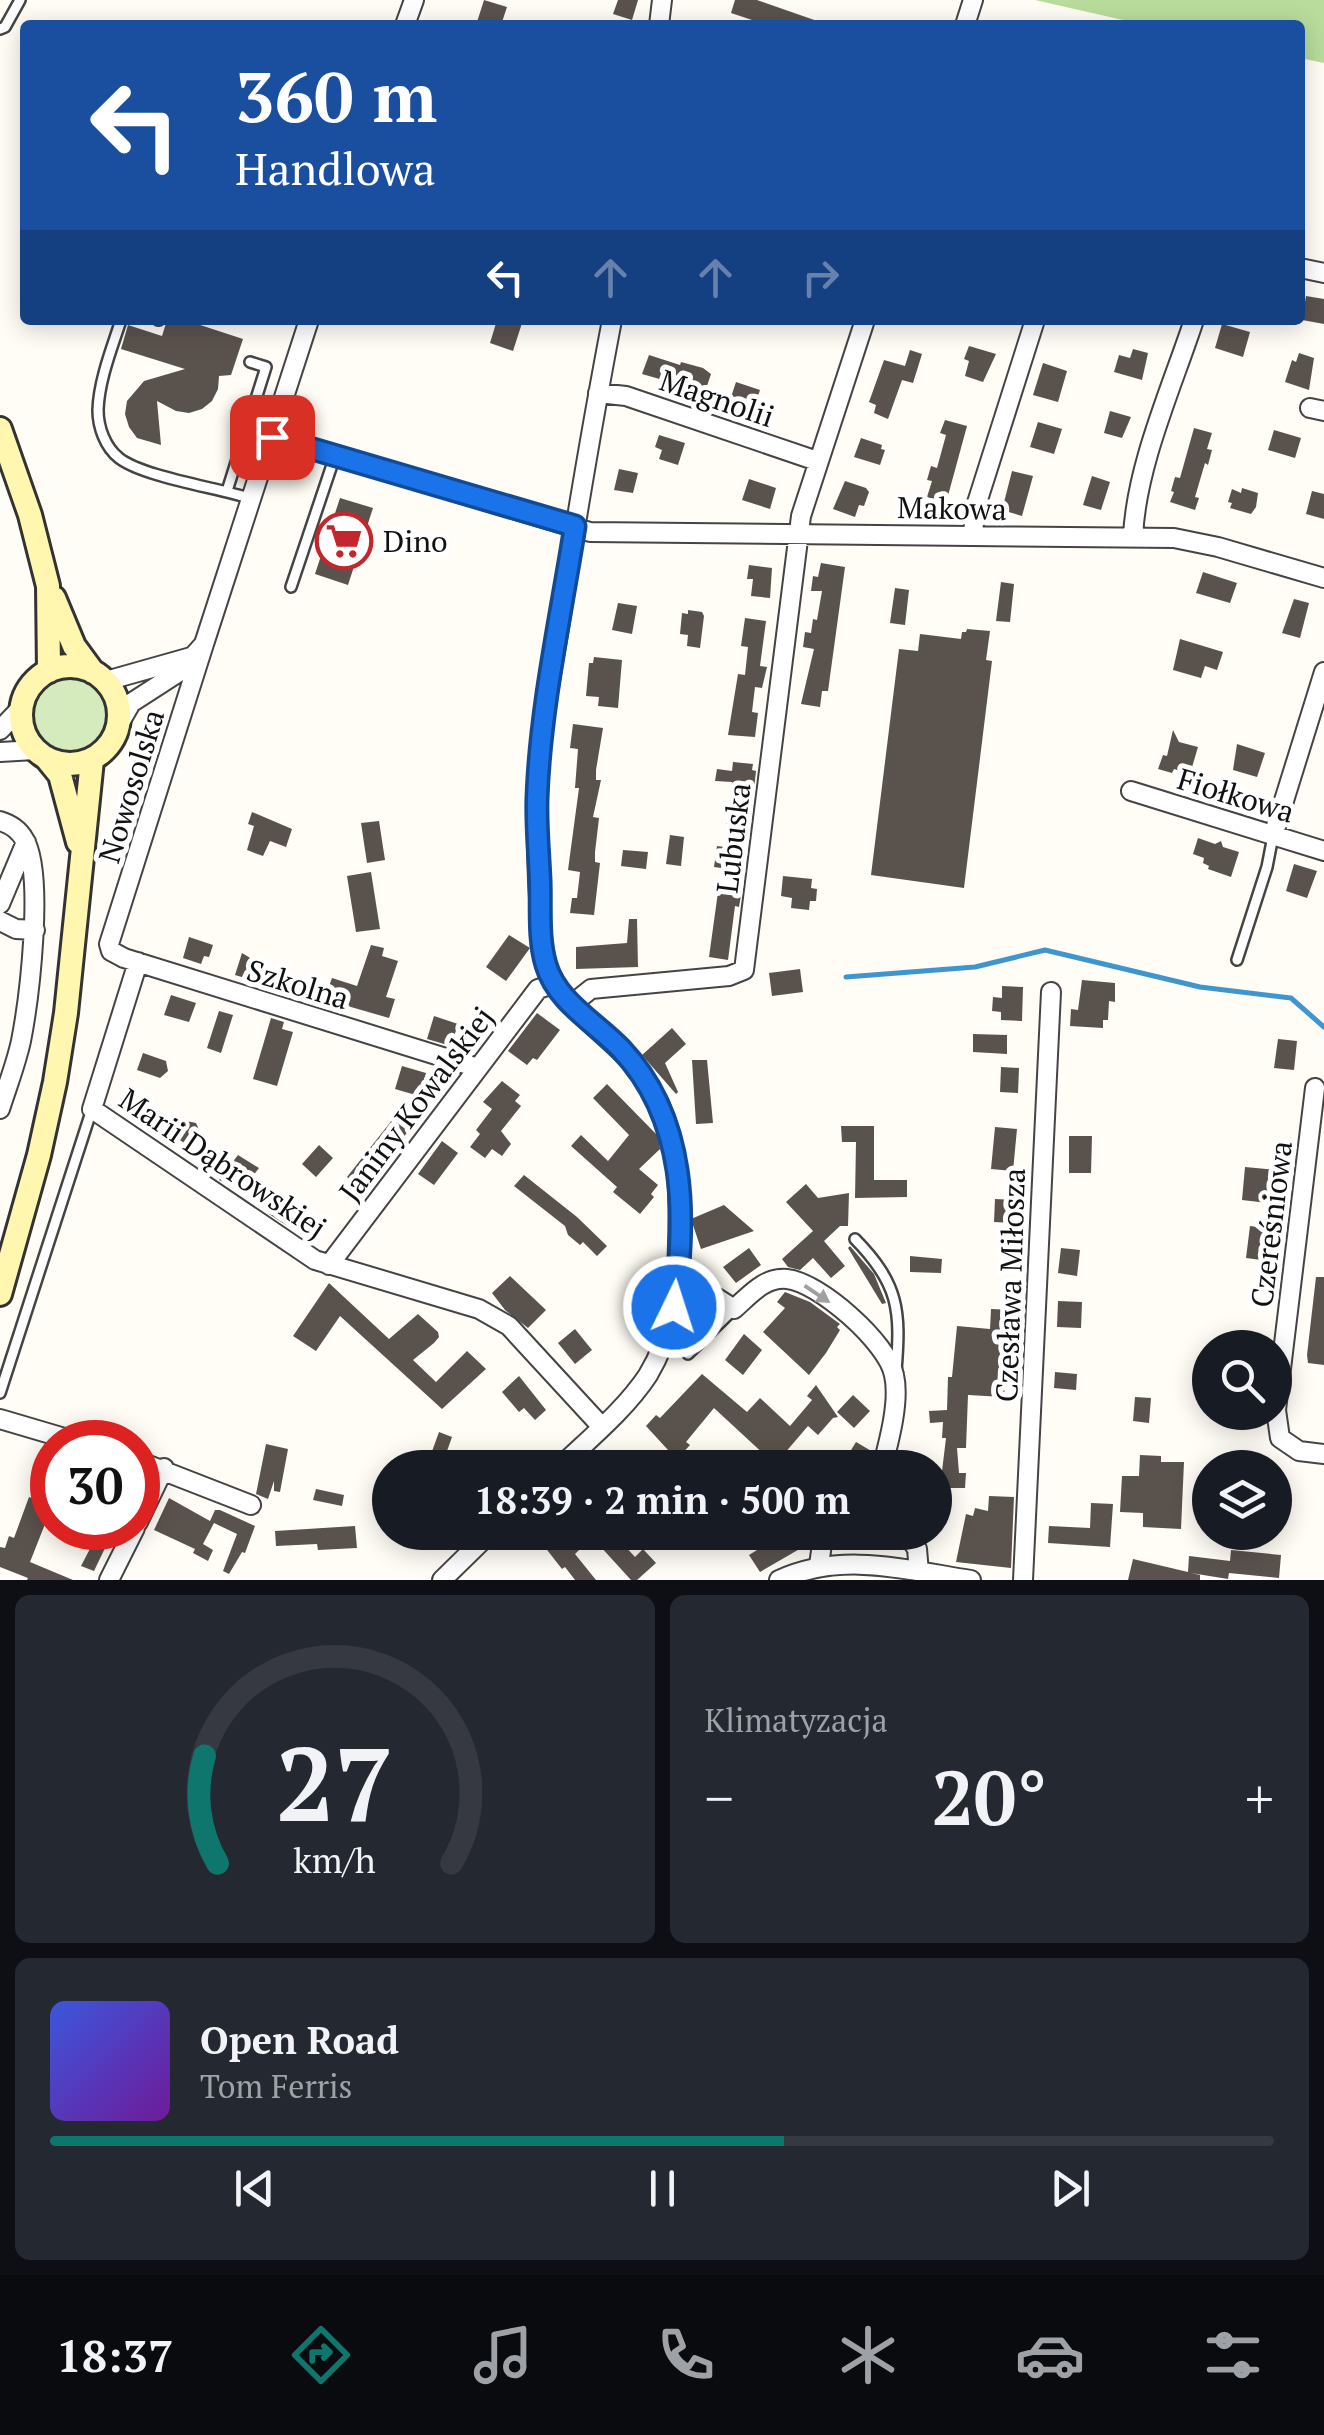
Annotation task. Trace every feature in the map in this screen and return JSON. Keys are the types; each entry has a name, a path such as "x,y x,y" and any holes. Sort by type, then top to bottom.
{"street":[{"name":"Nowosolska","path":"110,944 198,651 307,325"},
{"path":"578,1450 648,1374 668,1332 677,1289 680,1190 678,1161 657,1096 621,1049 553,984 542,946 537,799 541,750 611,325"},
{"path":"800,534 801,516 817,461 863,325"},
{"path":"974,536 975,508 1032,325"},
{"path":"1133,537 1134,512 1150,453 1192,325"},
{"name":"Magnolii","path":"598,393 626,396 817,461"},
{"path":"0,429 30,515 48,586 74,646 100,676 119,708 114,739 92,760 62,764 41,754 0,752"},
{"name":"Makowa","path":"272,437 590,532 1174,538 1324,578"},
{"name":"Lubuska","path":"572,1005 591,989 729,976 744,970 800,534"},
{"path":"48,586 48,671"},
{"name":"Nowosolska","path":"100,676 198,651"},
{"name":"Nowosolska","path":"119,724 131,703 179,672 198,651"},
{"path":"0,730 22,706 36,680 48,671 63,666 100,676"},
{"path":"1273,836 1324,672"},
{"path":"148,691 169,700 180,721"},
{"path":"22,706 21,722 60,775 80,850"},
{"path":"0,1294 55,1082 75,938 80,850 92,760"},
{"name":"Fiołkowa","path":"1131,791 1324,851"},
{"path":"0,821 11,824 26,841 34,882 35,930 20,1044 0,1109"},
{"path":"0,904 26,841"},
{"path":"0,921 16,929 35,930"},
{"name":"Szkolna","path":"110,944 117,956 478,1068"},
{"name":"Marii Dąbrowskiej","path":"138,962 92,1109 315,1260 478,1308 508,1326 602,1427"},
{"name":"Janiny Kowalskiej","path":"329,1264 538,989 553,984"},
{"name":"Czesława Miłosza","path":"1024,1580 1050,992"},
{"name":"Czereśniowa","path":"1315,1088 1276,1410 1280,1438 1299,1452 1324,1454"},
{"path":"677,1289 717,1298 734,1309 764,1282 786,1279 812,1287 872,1336 890,1360 896,1378 885,1450"},
{"path":"0,1419 30,1428"},
{"path":"160,1467 251,1505"},
{"path":"160,1476 164,1468"},
{"path":"109,1580 124,1550"},
{"path":"448,1574 473,1550"},
{"path":"819,1565 821,1550"},
{"path":"917,1550 919,1572"},
{"path":"779,1580 819,1565 872,1565 971,1580"}],"lane":[{"path":"0,29 20,0"},
{"path":"120,325 98,411 108,446 121,459 139,468 252,498"},
{"path":"250,362 291,375"},
{"path":"227,491 266,367"},
{"path":"291,586 335,456"},
{"path":"1237,960 1273,836"},
{"path":"0,1393 92,1109"},
{"path":"855,1239 876,1260 891,1285 900,1327 896,1378"},
{"path":"688,1354 734,1309"}],"green space":[{"path":"1035,0 1324,0 1324,63 1305,59 1305,20 1123,20"},
{"path":"70,674 86,677 99,686 108,699 108,731 99,744 86,753 70,756 54,753 41,744 32,731 29,715 32,699 41,686 54,677"}],"building":[{"path":"484,0 507,7 503,20 478,20"},
{"path":"618,0 638,0 632,20 613,14"},
{"path":"735,0 757,0 814,20 752,20 731,13"},
{"path":"1306,296 1324,299 1324,324 1305,321"},
{"path":"128,325 162,336 165,325 200,325 243,339 231,375 219,376 212,401 202,409 176,411 157,401 161,445 137,438 125,414 127,401 144,381 185,369 121,349"},
{"path":"495,325 521,325 513,351 490,343"},
{"path":"1222,325 1250,332 1243,357 1215,348"},
{"path":"969,346 996,354 983,382 965,376 969,361 964,359"},
{"path":"1133,349 1148,353 1142,380 1114,372 1119,355 1130,358"},
{"path":"910,350 922,354 913,383 902,380 888,419 874,413 876,405 869,402 884,360 905,366"},
{"path":"1299,353 1314,358 1309,390 1285,382 1292,360 1296,362"},
{"path":"649,355 703,368 711,374 705,392 642,374"},
{"path":"1043,363 1067,371 1058,402 1033,395"},
{"path":"736,382 760,390 754,407 730,400"},
{"path":"1110,411 1131,417 1122,438 1104,433"},
{"path":"945,420 967,426 946,503 927,497 931,466 937,468 946,435 940,433"},
{"path":"1038,422 1062,429 1054,454 1030,447"},
{"path":"1194,428 1212,433 1207,449 1212,450 1195,497 1199,498 1195,510 1170,502"},
{"path":"1274,430 1301,438 1295,458 1268,450"},
{"path":"659,435 685,443 678,465 659,459 662,450 655,447"},
{"path":"861,438 882,445 885,450 880,465 854,457"},
{"path":"619,469 638,473 633,493 614,490"},
{"path":"1012,471 1033,476 1022,516 1002,510"},
{"path":"1092,476 1110,482 1101,510 1083,505"},
{"path":"749,479 776,488 770,509 742,500"},
{"path":"845,481 869,492 855,517 833,509"},
{"path":"1242,488 1258,493 1251,514 1230,508 1232,489 1241,493"},
{"path":"1312,491 1324,494 1324,519 1306,514"},
{"name":"Dino","path":"340,498 373,508 348,585 315,574"},
{"path":"821,563 845,567 828,691 822,691 820,707 801,704 814,649 803,647 805,632 811,633 813,619 817,620 822,591 811,591 813,576 818,577"},
{"path":"749,565 772,568 770,598 751,596 753,579 747,579"},
{"path":"1203,572 1237,583 1230,603 1196,593"},
{"path":"1001,582 1014,584 1010,622 996,621"},
{"path":"895,588 909,590 905,625 890,623"},
{"path":"1294,599 1309,603 1300,638 1282,633"},
{"path":"618,603 637,606 632,634 612,630"},
{"path":"688,610 702,612 704,616 700,648 687,646 688,635 680,634 682,613 688,614"},
{"path":"745,618 766,621 760,666 767,667 762,688 755,687 752,712 758,713 755,737 728,735 738,674 745,675 748,647 741,646"},
{"path":"967,629 990,631 986,660 992,661 964,888 871,875 899,649 918,651 920,634 961,639"},
{"path":"1180,639 1223,652 1217,670 1205,666 1201,678 1173,670"},
{"path":"594,657 622,660 618,708 598,706 599,697 586,696 589,663 593,663"},
{"path":"573,724 603,728 596,770 596,780 601,780 593,817 599,818 595,862 600,863 594,915 570,913 572,898 577,898 580,872 568,870 579,788 575,788 578,749 570,748"},
{"path":"1173,730 1179,742 1198,747 1190,774 1158,769 1163,755 1167,756"},
{"path":"1237,744 1265,753 1257,777 1233,770"},
{"path":"733,762 753,764 752,770 756,771 751,817 746,817 745,826 726,824 732,782 715,781 717,769 732,771"},
{"path":"252,812 292,829 286,847 270,841 263,856 247,850 254,826 248,824"},
{"path":"379,821 385,860 367,863 361,823"},
{"path":"670,835 684,837 681,866 666,864"},
{"path":"1198,838 1215,844 1221,841 1223,847 1239,852 1231,877 1208,869 1204,858 1193,854"},
{"path":"717,846 746,850 744,871 714,867"},
{"path":"623,850 648,852 646,869 621,866"},
{"path":"1294,864 1317,871 1307,898 1286,891"},
{"path":"371,872 380,929 356,932 347,876"},
{"path":"783,876 812,879 811,888 817,889 816,901 810,901 809,910 791,908 792,898 781,896"},
{"path":"718,892 741,895 739,907 735,906 728,960 709,957"},
{"path":"629,919 637,919 638,967 576,969 576,947 627,943"},
{"path":"509,935 530,948 506,981 486,967"},
{"path":"189,937 213,945 209,957 204,956 201,964 183,958"},
{"path":"371,945 384,948 382,956 398,961 386,997 395,999 389,1018 323,1003 332,978 357,986"},
{"path":"242,953 260,964 255,981 235,975"},
{"path":"800,969 803,992 772,996 769,973"},
{"path":"1082,980 1115,983 1115,1002 1109,1001 1108,1020 1103,1020 1103,1028 1070,1026 1071,1009 1078,1010"},
{"path":"1002,986 1023,987 1022,1021 1001,1020 1001,1012 992,1011 993,997 1002,998"},
{"path":"171,995 196,1003 189,1022 164,1015"},
{"path":"219,1011 233,1015 221,1053 207,1048"},
{"path":"537,1013 560,1030 537,1060 533,1058 527,1065 508,1051"},
{"path":"434,1016 458,1024 451,1046 427,1039"},
{"path":"271,1018 284,1022 282,1029 293,1032 277,1086 253,1079"},
{"path":"672,1028 686,1044 665,1063 676,1094 642,1055"},
{"path":"973,1034 1007,1035 1007,1054 973,1052"},
{"path":"1278,1039 1297,1041 1294,1070 1274,1068"},
{"path":"143,1053 166,1061 168,1071 160,1078 137,1070"},
{"path":"692,1060 707,1060 713,1123 696,1124"},
{"path":"402,1066 426,1073 420,1093 434,1095 429,1113 416,1108 419,1096 395,1089"},
{"path":"1001,1067 1019,1068 1018,1093 1000,1092"},
{"path":"502,1081 520,1095 515,1101 521,1106 501,1131 511,1144 502,1156 492,1149 485,1158 470,1147 480,1134 476,1130 492,1109 483,1102"},
{"path":"607,1084 658,1136 660,1149 639,1169 658,1185 640,1214 613,1192 617,1187 571,1146 581,1135 608,1161 629,1135 593,1098"},
{"path":"127,1088 150,1105 142,1117 118,1102"},
{"path":"396,1115 411,1120 406,1134 390,1155 386,1153 378,1163 370,1174 374,1177 363,1191 347,1177"},
{"path":"177,1119 196,1123 202,1136 193,1149 168,1132"},
{"path":"841,1126 874,1126 874,1180 907,1180 907,1197 855,1198 856,1142 842,1142"},
{"path":"995,1127 1017,1129 1013,1171 991,1169"},
{"path":"1069,1136 1092,1136 1091,1173 1069,1173"},
{"path":"442,1141 458,1153 434,1185 418,1174"},
{"path":"319,1145 333,1158 316,1177 302,1164"},
{"path":"238,1155 259,1168 242,1190 219,1180"},
{"path":"1245,1167 1279,1170 1276,1204 1242,1200"},
{"path":"524,1175 607,1246 597,1256 583,1242 580,1245 568,1235 565,1226 514,1186"},
{"path":"806,1184 818,1198 849,1193 848,1226 840,1226 824,1241 845,1266 831,1278 813,1258 800,1270 788,1267 782,1259 813,1231 786,1202"},
{"path":"279,1199 296,1211 286,1225 269,1214"},
{"path":"995,1199 1015,1200 1014,1223 994,1222"},
{"path":"724,1205 754,1231 701,1249 691,1219"},
{"path":"1250,1226 1273,1229 1269,1261 1246,1258"},
{"path":"850,1246 874,1274 886,1303 882,1304"},
{"path":"749,1248 761,1265 736,1283 723,1267"},
{"path":"1061,1248 1080,1250 1077,1276 1058,1273"},
{"path":"910,1256 942,1259 941,1273 910,1272"},
{"path":"510,1276 546,1310 528,1328 505,1310 492,1293"},
{"path":"1316,1277 1324,1277 1324,1365 1308,1363 1307,1355"},
{"path":"329,1283 389,1339 418,1314 438,1332 434,1343 413,1360 436,1382 467,1351 486,1369 442,1409 340,1316 316,1351 293,1336"},
{"path":"785,1292 810,1302 840,1324 840,1330 809,1375 763,1332 785,1308 777,1302"},
{"path":"1058,1301 1082,1302 1081,1328 1057,1327"},
{"path":"991,1309 1015,1310 1014,1323 1010,1323 1004,1397 968,1395 966,1448 957,1448 959,1473 966,1473 965,1488 952,1488 952,1450 945,1450 943,1422 930,1423 929,1411 947,1410 957,1326 990,1329"},
{"path":"575,1329 592,1350 575,1364 558,1343"},
{"path":"744,1334 762,1350 743,1375 725,1360"},
{"path":"1055,1372 1077,1374 1076,1390 1054,1388"},
{"path":"702,1374 747,1412 760,1398 790,1426 812,1400 807,1396 816,1385 838,1417 818,1435 808,1426 787,1450 760,1450 714,1408 686,1442 690,1445 685,1450 668,1450 646,1426 656,1415 660,1418"},
{"path":"519,1376 546,1410 535,1420 524,1408 519,1412 502,1392"},
{"path":"853,1395 870,1411 854,1428 837,1412"},
{"path":"1135,1397 1151,1398 1149,1423 1133,1421"},
{"path":"439,1432 452,1437 447,1450 432,1450"},
{"path":"856,1442 870,1450 851,1450"},
{"path":"266,1444 288,1449 280,1492 274,1491 274,1481 268,1499 256,1494"},
{"path":"1140,1455 1161,1456 1161,1462 1184,1462 1181,1529 1143,1527 1143,1513 1120,1512 1122,1476 1139,1476"},
{"path":"316,1489 344,1495 342,1506 313,1500"},
{"path":"989,1496 1014,1497 1011,1568 956,1562 966,1514 973,1516 975,1508 988,1511"},
{"path":"30,1497 30,1550 35,1550 30,1562 73,1580 27,1580 0,1567 0,1547 5,1548 9,1536 14,1538"},
{"path":"169,1498 210,1521 215,1510 220,1510 255,1526 245,1553 229,1574 223,1571 237,1534 214,1523 203,1544 213,1550 208,1561 193,1553 195,1549 160,1533 160,1517"},
{"path":"1091,1503 1113,1504 1110,1547 1048,1543 1049,1526 1090,1528"},
{"path":"355,1526 357,1548 318,1550 317,1544 276,1546 275,1531"},
{"path":"89,1550 104,1550 94,1571 81,1566"},
{"path":"547,1550 579,1550 575,1554 596,1580 575,1580 565,1567 562,1569"},
{"path":"604,1550 629,1550 635,1557 644,1550 656,1563 637,1580 631,1580"},
{"path":"757,1550 798,1550 760,1572 749,1555"},
{"path":"1231,1550 1281,1555 1279,1578 1229,1573 1228,1579 1191,1573 1200,1575 1200,1580 1128,1580 1133,1559 1188,1572 1189,1556 1230,1561"}],"waterway":[{"path":"846,977 975,967 1045,950 1200,987 1291,998 1324,1027"}],"place":[{"name":"Dino","path":"344,541"}],"route":[{"path":"272,437 575,526 537,799 542,946 553,984 621,1049 657,1096 666,1118 678,1161 680,1190 674,1307"}]}
